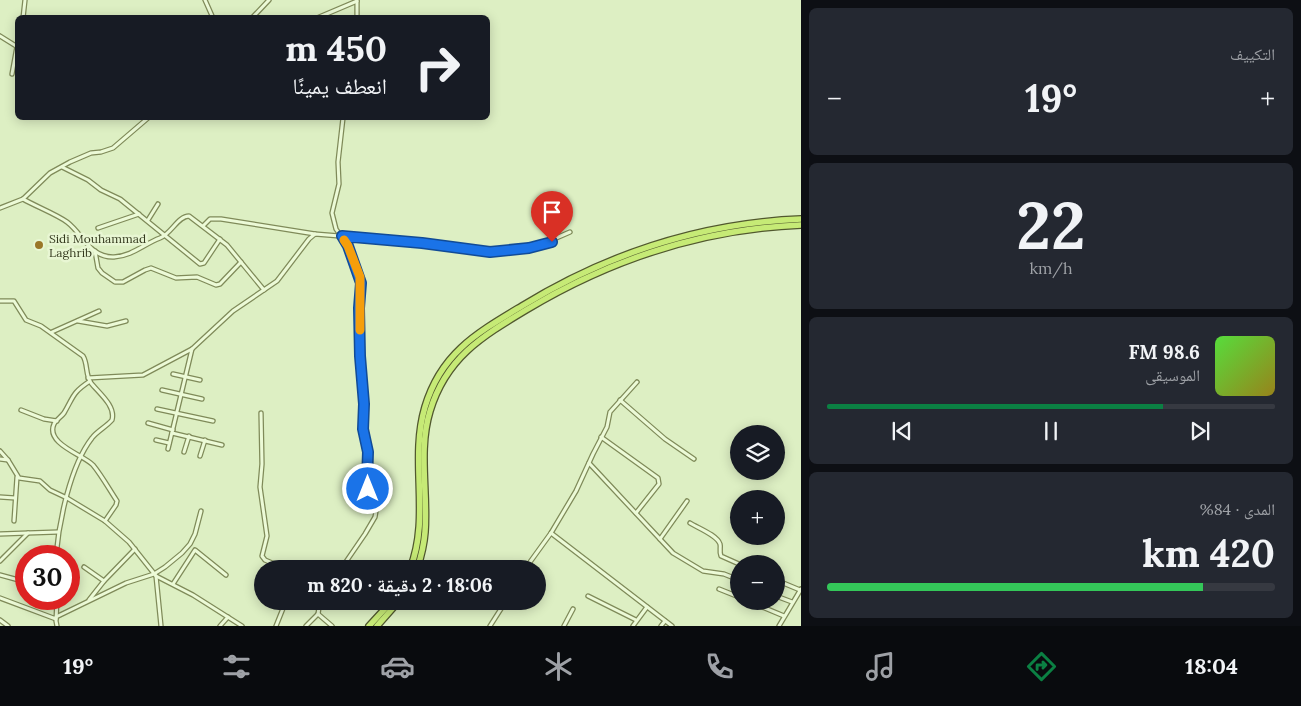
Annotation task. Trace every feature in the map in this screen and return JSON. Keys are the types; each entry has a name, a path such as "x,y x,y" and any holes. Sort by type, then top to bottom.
{"highway":[{"path":"413,560 420,532 420,431 425,407 434,385 461,347 479,332 541,294 613,259 652,245 733,225 801,219"},
{"path":"419,560 425,533 425,443 429,413 444,377 466,350 482,337 544,299 595,273 636,256 714,234 754,228 801,225"},
{"path":"369,626 384,610"},
{"path":"377,626 391,610"}],"street":[{"path":"23,15 24,0"},
{"path":"205,0 212,15"},
{"path":"255,15 269,0"},
{"path":"324,15 357,1 357,15"},
{"path":"0,36 15,45"},
{"path":"12,74 15,53"},
{"path":"0,208 23,199 50,173 70,162 91,153 113,148 146,120"},
{"path":"343,120 338,162 339,184 332,208 336,228 348,246 361,283 359,308 361,384 364,404 363,429 368,452 367,481 376,511 365,534 347,560"},
{"path":"62,168 88,180 101,190 120,199 202,264 220,239"},
{"path":"23,199 67,222 84,242 95,251 114,257 133,252 153,240 165,236 186,216 189,216 220,239 264,290"},
{"path":"148,220 158,204"},
{"path":"98,228 139,214"},
{"path":"203,226 210,219 221,219 315,234 422,243 490,252 540,245 570,232"},
{"path":"105,521 117,501 92,465 54,438 53,425 68,406 73,394 89,379 143,375 192,349 233,311 276,281 315,234"},
{"path":"95,251 96,265 102,273 115,282 120,283 151,268 176,278 198,277 216,285 220,284 241,262"},
{"path":"0,301 14,301 26,320 52,332 84,357 89,379 110,407 113,418 93,437 81,457 71,482 62,514 57,545"},
{"path":"52,332 99,311"},
{"path":"77,321 107,326 126,321"},
{"path":"168,449 192,349"},
{"path":"172,374 200,380"},
{"path":"532,560 551,533 576,491 608,425 610,412 637,382"},
{"path":"162,390 202,399"},
{"path":"620,400 666,439 694,459"},
{"path":"157,409 213,421"},
{"path":"21,410 44,419 57,421"},
{"path":"262,413 260,487 267,536 262,556 265,560"},
{"path":"148,422 222,445"},
{"path":"184,452 189,436"},
{"path":"601,437 658,478 659,484 636,513"},
{"path":"156,440 169,444"},
{"path":"200,456 205,440"},
{"path":"0,451 8,460 17,476 14,521"},
{"path":"0,460 8,460"},
{"path":"589,463 673,553 703,571 730,576"},
{"path":"17,476 40,481 50,490 105,521 135,549 155,575 242,626"},
{"path":"0,497 15,498"},
{"path":"660,539 687,501"},
{"path":"51,626 56,619 87,602 134,579 155,575 175,560 190,544 195,534 201,511"},
{"path":"690,523 717,539 721,556 730,560"},
{"path":"0,534 58,532"},
{"path":"1,560 28,533"},
{"path":"551,533 672,626"},
{"path":"87,602 135,549"},
{"path":"173,584 195,550 226,576"},
{"path":"84,567 104,581"},
{"path":"0,575 15,579"},
{"path":"155,575 159,626"},
{"path":"779,626 801,590 785,584"},
{"path":"718,589 730,594"},
{"path":"588,596 636,620"},
{"path":"0,598 56,619"},
{"path":"785,599 792,602"},
{"path":"633,626 647,608"},
{"path":"564,626 573,609"},
{"path":"56,610 57,626"},
{"path":"276,626 282,610"},
{"path":"306,626 319,615 319,610"},
{"path":"490,626 500,610"},
{"path":"770,610 784,616"},
{"path":"319,615 332,626"},
{"path":"220,626 228,617"},
{"path":"0,620 8,626"},
{"path":"661,626 665,621"}],"slow traffic":[{"path":"344,240 360,277 360,330"}],"place":[{"name":"Sidi Mouhammad Laghrib","path":"39,245"}],"route":[{"path":"368,489 369,461 363,429 364,404 360,356 359,308 361,283 355,262 342,236 422,243 490,252 529,248 552,242"}]}
